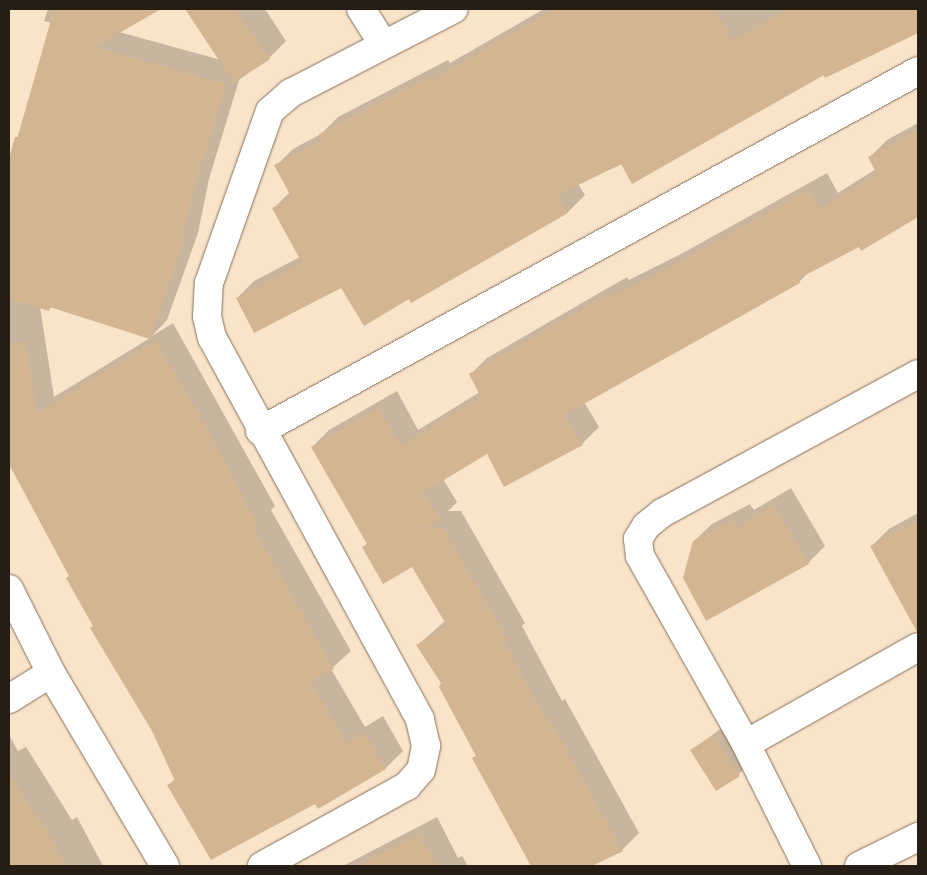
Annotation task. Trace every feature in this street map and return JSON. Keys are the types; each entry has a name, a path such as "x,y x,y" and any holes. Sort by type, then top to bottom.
{"street":[{"path":"362,9 383,44"},
{"path":"262,866 407,786 421,770 426,746 420,719 260,431 212,338 207,317 209,283 270,111 291,93 454,9"},
{"path":"260,431 918,71"},
{"path":"807,866 746,744 640,556 638,539 646,526 662,513 918,374"},
{"path":"9,589 51,673 165,866"},
{"path":"746,744 918,647"},
{"path":"9,698 51,673"},
{"path":"859,866 918,837"}],"building":[{"path":"54,9 161,9 95,47 227,84 192,198 181,251 150,339 50,307 49,311 9,299 9,159 15,137 18,137"},
{"path":"185,9 236,9 270,59 234,83"},
{"path":"554,9 715,9 733,40 788,9 918,9 918,33 825,78 824,75 632,184 621,164 558,195 568,213 411,303 409,299 364,326 341,288 254,333 236,298 302,263 272,208 292,198 274,165 323,140 319,134 430,76 432,79"},
{"path":"918,129 918,217 861,251 859,247 798,279 800,283 564,415 583,445 504,487 487,454 424,492 441,520 427,528 444,528 509,641 505,643 545,717 548,715 623,851 592,866 531,866 472,758 476,756 439,687 441,683 416,645 447,626 412,567 383,584 362,547 367,544 311,447 379,408 401,446 481,397 469,374 610,293 612,296 663,271 809,189 820,209 877,174 868,157"},
{"path":"156,340 205,424 258,524 254,527 334,669 311,681 347,743 365,733 386,769 318,809 315,804 211,860 167,785 175,781 152,731 90,628 93,626 66,578 69,576 9,464 9,343 26,342 37,413"},
{"path":"774,504 809,564 706,621 683,578 693,541 733,520 736,527"},
{"path":"918,520 918,631 917,632 870,546"},
{"path":"714,735 740,776 716,791 690,750"},
{"path":"9,771 33,812 36,811 67,866 9,866"},
{"path":"420,833 437,866 357,866"}]}
